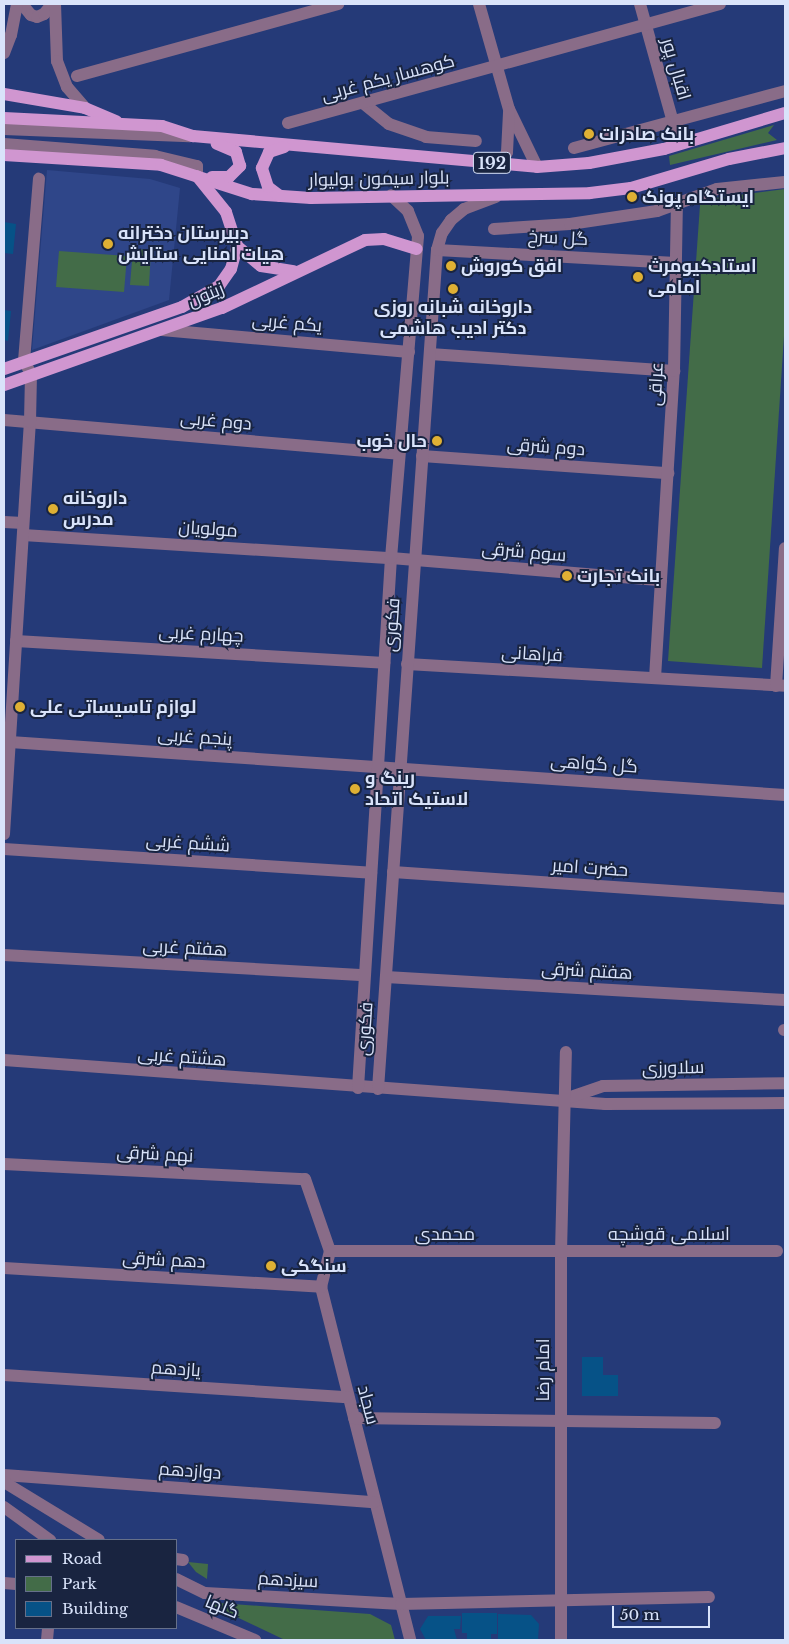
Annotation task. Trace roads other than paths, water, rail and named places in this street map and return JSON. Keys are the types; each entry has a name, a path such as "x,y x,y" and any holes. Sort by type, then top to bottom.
{"main road":[{"path":"4,94 85,108 122,124"},
{"name":"بلوار سیمون بولیوار","path":"4,118 162,126 193,136 537,167 589,163 664,150 785,113"},
{"path":"193,136 232,148 240,161 237,171 229,177 197,176"},
{"path":"280,196 268,186 263,176 263,158 268,152 289,145"},
{"name":"بلوار سیمون بولیوار","path":"4,155 145,162 252,194 311,198 391,195 547,196 631,188 728,159 785,148"},
{"path":"197,176 226,212 237,246 261,266 296,271"},
{"name":"زیتون","path":"4,385 222,308 296,271 365,240 384,239 416,248"},
{"name":"زیتون","path":"4,369 201,298 219,286 231,269 237,246"}],"street":[{"path":"4,53 11,35 17,4"},
{"path":"22,4 31,15 38,17 54,4"},
{"path":"54,4 57,61 68,87 85,108"},
{"path":"77,76 338,4"},
{"path":"479,4 509,109 537,167"},
{"name":"اقبال پور","path":"640,4 679,144"},
{"name":"کوهسار یکم غربی","path":"288,123 497,67 720,4"},
{"path":"574,148 673,123 785,91"},
{"path":"363,102 389,124 417,133 476,141"},
{"path":"501,164 507,152 509,109"},
{"path":"4,129 193,136"},
{"path":"4,144 155,156 197,166 197,176"},
{"path":"4,834 10,742 7,725 12,634 23,529 30,422 31,374 24,361 39,179"},
{"path":"494,229 570,224 657,211 717,189 785,182"},
{"name":"فکوری","path":"358,1088 391,558 416,248 416,225 408,211 391,195"},
{"name":"فکوری","path":"378,1089 437,250 442,233 464,209 498,196"},
{"name":"عراقی","path":"655,678 674,372 677,204"},
{"name":"گل سرخ","path":"437,250 676,263"},
{"name":"یکم غربی","path":"162,330 408,352"},
{"path":"430,354 674,372"},
{"name":"دوم غربی","path":"4,420 399,454"},
{"name":"دوم شرقی","path":"422,456 668,473"},
{"name":"مولویان","path":"4,522 23,529 414,560"},
{"path":"781,686 785,548"},
{"name":"سوم شرقی","path":"414,560 661,580"},
{"name":"چهارم غربی","path":"12,634 384,662"},
{"name":"فراهانی","path":"407,664 781,686"},
{"name":"پنجم غربی","path":"10,742 400,769"},
{"name":"گل گواهی","path":"400,769 785,795"},
{"name":"ششم غربی","path":"4,849 371,873"},
{"name":"حضرت امیر","path":"393,872 785,899"},
{"name":"هفتم غربی","path":"4,955 364,975"},
{"name":"هفتم شرقی","path":"386,978 785,1000"},
{"name":"امام رضا","path":"561,1640 561,1252 566,1052"},
{"name":"هشتم غربی","path":"4,1060 358,1088"},
{"name":"سلاورزی","path":"564,1099 603,1086 785,1083"},
{"name":"سلاورزی","path":"358,1088 564,1099 605,1104 785,1103"},
{"name":"نهم شرقی","path":"4,1164 305,1179 330,1251"},
{"name":"محمدی","path":"330,1251 561,1252"},
{"name":"سجاد","path":"330,1251 322,1287 347,1397 354,1418 410,1640"},
{"name":"اسلامی قوشچه","path":"561,1252 777,1251"},
{"name":"دهم شرقی","path":"4,1268 322,1287"},
{"name":"یازدهم","path":"4,1375 347,1397"},
{"path":"354,1418 715,1423"},
{"name":"دوازدهم","path":"4,1475 374,1502"},
{"path":"4,1482 96,1539"},
{"path":"4,1507 49,1539"},
{"name":"سیزدهم","path":"178,1580 205,1593 401,1604"},
{"path":"401,1604 562,1602 708,1597"},
{"name":"گلها","path":"178,1608 255,1640"}],"place":[{"name":"بانک صادرات","path":"589,134"},
{"name":"ایستگاه پونک","path":"632,197"},
{"name":"دبیرستان دخترانه هیات امنایی ستایش","path":"108,244"},
{"name":"افق کوروش","path":"451,266"},
{"name":"استادکیومرث امامی","path":"638,277"},
{"name":"داروخانه شبانه روزی دکتر ادیب هاشمی","path":"453,289"},
{"name":"حال خوب","path":"437,441"},
{"name":"داروخانه مدرس","path":"53,509"},
{"name":"بانک تجارت","path":"567,576"},
{"name":"لوازم تاسیساتی علی","path":"20,707"},
{"name":"رینگ و لاستیک اتحاد","path":"355,789"},
{"name":"سنگکی","path":"271,1266"}]}
